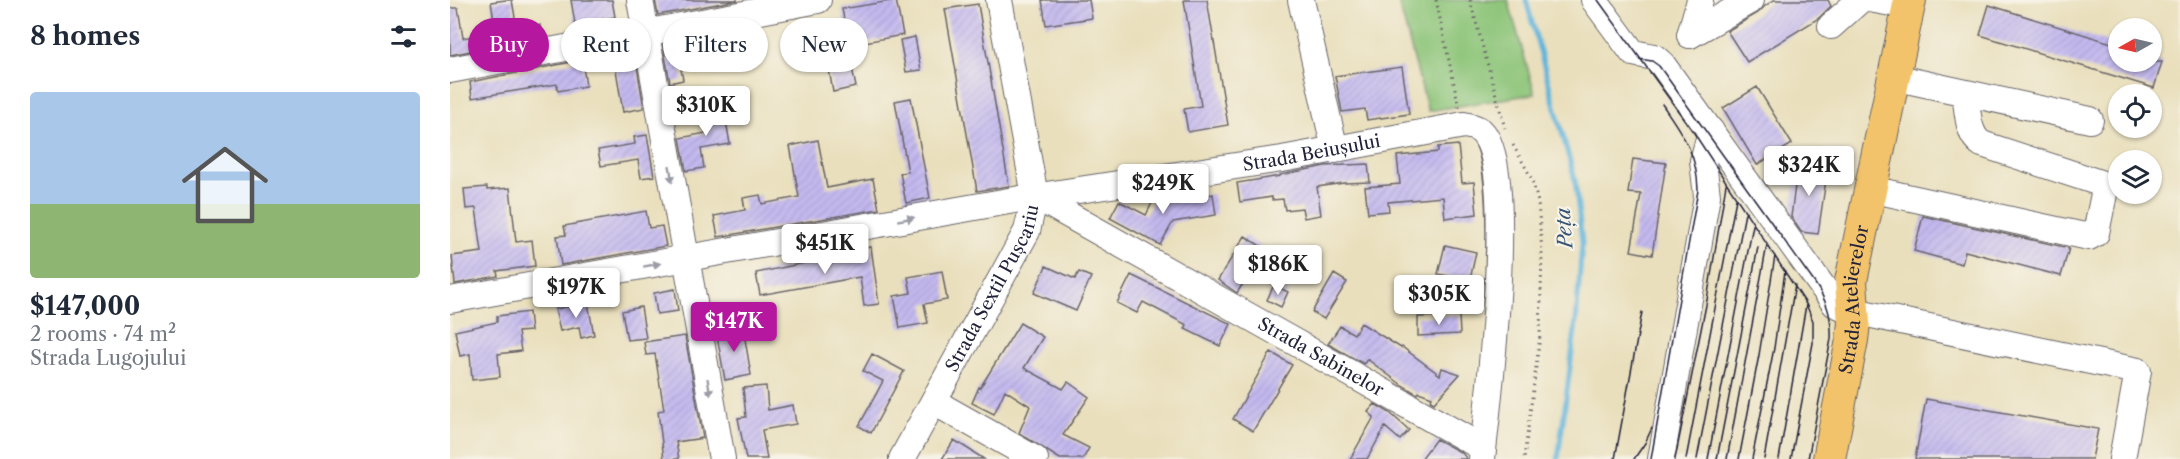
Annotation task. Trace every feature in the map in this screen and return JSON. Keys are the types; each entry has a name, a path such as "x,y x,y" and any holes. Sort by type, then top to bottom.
{"main road":[{"name":"Strada Atelierelor","path":"1829,459 1852,340 1851,281 1909,3"}],"street":[{"path":"640,0 644,18"},
{"path":"651,33 818,0"},
{"name":"Strada Sextil Pușcariu","path":"902,459 1027,231 1035,196 999,0"},
{"path":"1301,0 1335,150"},
{"path":"1594,0 1633,53 1654,57 1662,64 1835,304 1853,311 2138,371 2122,459"},
{"path":"1700,0 1690,35 1751,0"},
{"path":"1831,26 1860,0"},
{"path":"1875,0 1909,3"},
{"path":"450,70 561,50"},
{"path":"651,57 722,459"},
{"path":"1893,77 2090,120"},
{"path":"1870,189 2089,237 2096,233 2104,189 2100,183 1982,144 1976,140 1972,132 1965,93"},
{"path":"1464,125 1482,132 1488,143 1498,191 1500,220 1498,279 1482,453"},
{"name":"Strada Beiușului","path":"450,300 1035,196 1335,150 1464,125"},
{"path":"1661,459 1707,196 1704,161 1711,131"},
{"name":"Strada Sabinelor","path":"1035,196 1482,453"},
{"path":"934,402 1035,459"}],"path":[{"path":"1436,0 1464,125"},
{"path":"1470,0 1501,118 1508,134"},
{"path":"1511,142 1532,179 1538,202 1542,251 1540,336 1524,459"}],"green space":[{"path":"1398,0 1508,0 1535,94 1428,111"}],"building":[{"path":"512,0 515,18 494,18 491,2"},
{"path":"571,0 612,0 615,17 574,18"},
{"path":"655,0 738,0 658,15"},
{"path":"896,0 903,35 868,41 868,18 844,18 842,9"},
{"path":"1042,0 1089,0 1092,18 1046,25"},
{"path":"1184,0 1207,0 1228,125 1188,132 1184,109 1201,106"},
{"path":"1774,0 1828,0 1831,6 1819,18 1747,62 1727,31 1758,13"},
{"path":"978,4 1009,186 977,191 945,9"},
{"path":"1989,5 2108,42 2108,72 2159,72 2155,84 2141,84 1980,35"},
{"path":"450,8 458,8 463,38 468,37 468,51 450,55"},
{"path":"915,37 921,70 906,72 900,40"},
{"path":"561,64 561,72 584,72 586,86 558,91 557,84 472,98 470,82 521,72 549,72 549,66"},
{"path":"1402,67 1409,114 1367,120 1365,109 1342,112 1335,76"},
{"path":"616,72 638,72 644,108 623,112"},
{"path":"668,72 682,72 683,80 670,83"},
{"path":"829,72 853,72 856,87 833,92"},
{"path":"1757,87 1792,144 1757,165 1723,108"},
{"path":"911,98 930,198 906,203 900,173 908,172 895,101"},
{"path":"723,103 730,144 701,149 704,168 686,171 680,138 706,133 701,107"},
{"path":"647,135 654,176 641,178 638,160 601,166 598,150 635,144 634,137"},
{"path":"818,140 827,188 873,179 879,209 718,237 714,216 745,210 743,198 760,195 762,204 799,197 790,146"},
{"path":"1458,145 1462,183 1474,182 1477,214 1445,218 1443,197 1388,202 1389,211 1368,213 1365,187 1400,184 1397,156 1438,152 1438,147"},
{"path":"1633,159 1666,163 1652,255 1631,251 1641,194 1628,193"},
{"path":"1798,162 1828,166 1818,234 1801,232 1791,217"},
{"path":"1368,164 1370,182 1317,187 1321,215 1304,218 1302,208 1285,210 1283,199 1272,200 1272,197 1240,202 1237,183 1325,166"},
{"path":"487,187 487,190 510,188 516,242 532,240 535,266 497,271 498,276 455,284 452,256 482,252 476,208 466,209 464,189"},
{"path":"1163,192 1176,200 1213,194 1216,215 1173,222 1160,245 1110,218 1119,201 1146,215 1157,193"},
{"path":"646,211 649,228 662,226 666,246 561,265 557,236 566,235 564,226"},
{"path":"1923,216 2069,248 2061,276 1965,251 1962,264 1914,251"},
{"path":"1245,236 1265,249 1237,293 1218,280"},
{"path":"1445,245 1476,252 1470,280 1438,274"},
{"path":"871,247 879,304 864,306 860,277 760,295 756,273 810,262 810,260 849,254 849,251"},
{"path":"1046,266 1075,279 1079,272 1091,277 1076,311 1034,293"},
{"path":"942,271 947,300 924,304 928,323 900,328 894,296 911,293 908,277"},
{"path":"1334,274 1347,282 1324,319 1312,312"},
{"path":"1131,275 1231,324 1220,346 1185,329 1187,325 1143,302 1137,313 1117,303"},
{"path":"1274,285 1288,292 1281,307 1267,300"},
{"path":"675,289 678,311 657,314 654,293"},
{"path":"588,303 594,335 581,338 579,327 560,331 555,309"},
{"path":"641,307 646,338 627,340 622,311"},
{"path":"529,312 531,331 518,332 521,351 498,354 500,377 472,380 470,354 460,356 455,331 497,322 497,316"},
{"path":"1459,315 1460,334 1418,336 1418,317"},
{"path":"1020,323 1043,337 1024,368 1063,389 1068,382 1089,397 1063,435 1089,448 1083,459 1060,459 1019,433 1030,406 1005,390 994,414 972,403 979,387"},
{"path":"1361,323 1402,347 1440,375 1442,368 1460,374 1434,403 1430,401 1432,397 1419,392 1417,394 1367,359 1364,364 1328,344 1340,326 1354,334"},
{"path":"743,327 751,375 725,380 716,331"},
{"path":"685,336 703,438 676,442 679,459 664,459 658,411 664,410 655,354 646,355 644,342"},
{"path":"1271,352 1292,365 1253,431 1233,419"},
{"path":"872,354 904,371 871,433 859,426 883,381 863,371"},
{"path":"766,386 768,410 793,405 796,424 762,430 767,459 746,459 738,418 746,417 743,388"},
{"path":"1926,399 2098,429 2092,459 1915,459"},
{"path":"1375,404 1390,413 1409,430 1400,440 1385,427 1367,459 1350,459 1374,417 1368,412"},
{"path":"1436,439 1462,453 1467,459 1421,459"},
{"path":"954,440 984,459 942,459"}],"waterway":[{"name":"Peța","path":"1526,0 1575,180 1582,243 1576,322 1558,459"}],"tram line":[{"path":"1598,0 1694,133 1806,304 1813,321 1813,343 1791,459"},
{"path":"1639,59 1652,61 1659,66 1814,282 1825,302 1831,323 1831,339 1808,459"},
{"path":"1651,459 1698,190 1695,165 1687,144 1662,104"},
{"path":"1675,459 1707,300 1726,184"},
{"path":"1686,459 1736,199"},
{"path":"1697,459 1745,213"},
{"path":"1708,459 1753,225"},
{"path":"1727,459 1767,245"},
{"path":"1717,459 1758,247"},
{"path":"1739,459 1775,256"},
{"path":"1752,459 1774,348 1785,271"},
{"path":"1764,459 1795,285"},
{"path":"1779,459 1806,305"},
{"path":"1615,459 1642,312"},
{"path":"1634,459 1652,428"}]}
